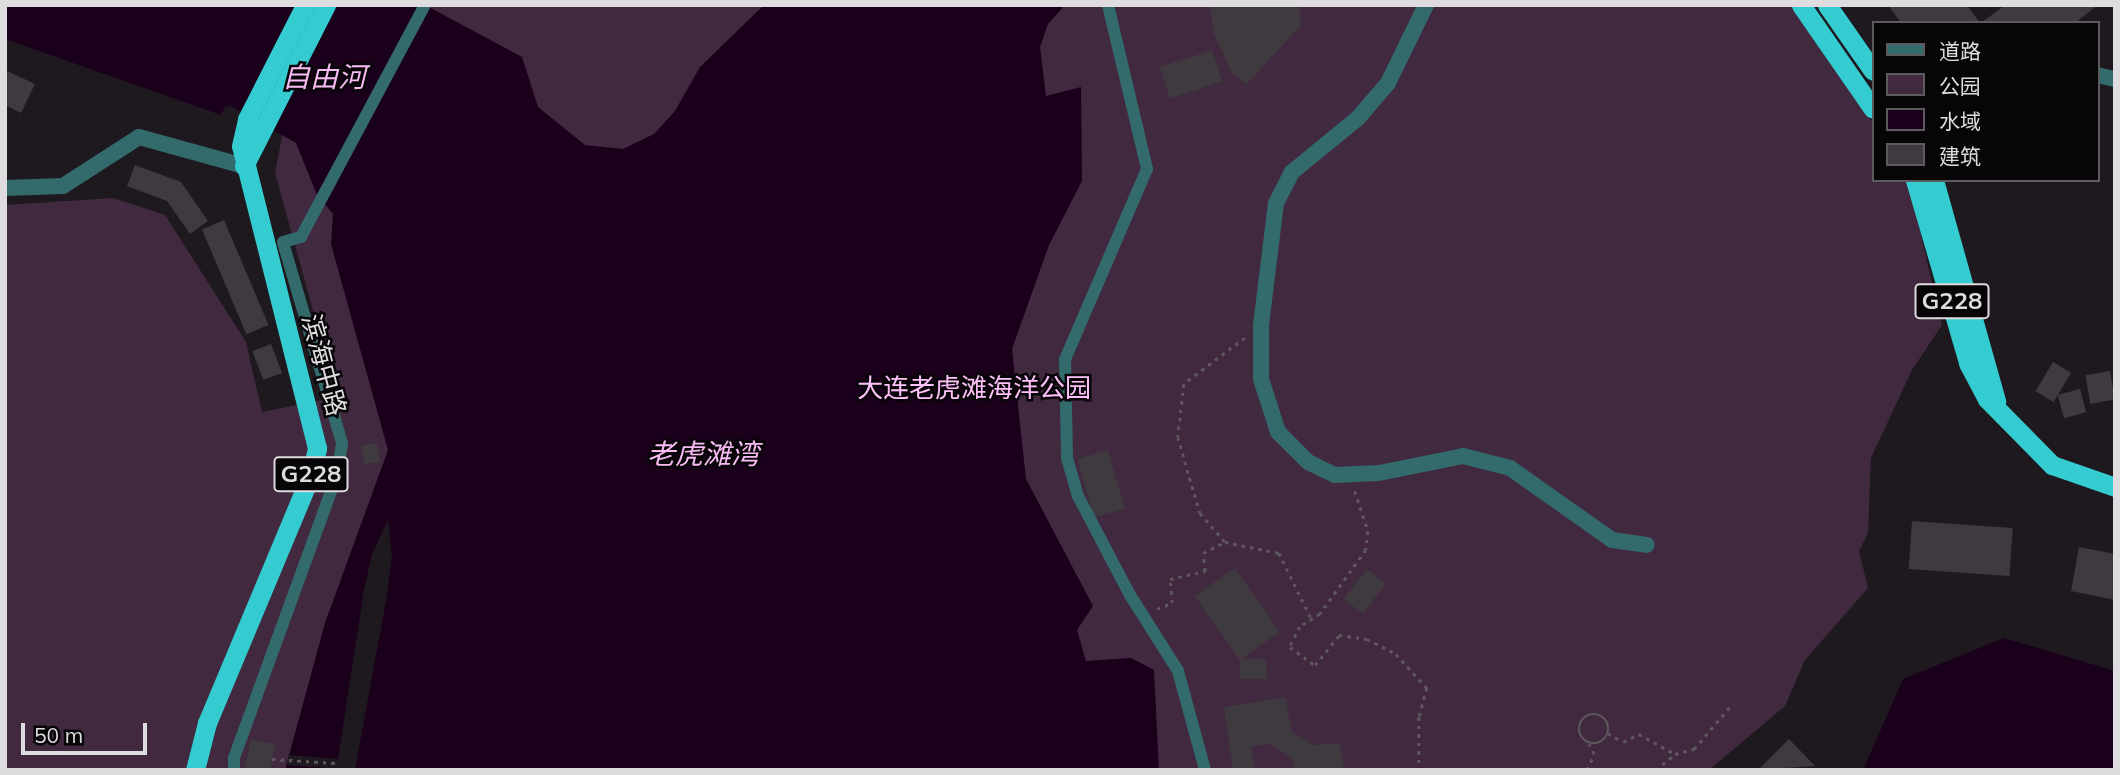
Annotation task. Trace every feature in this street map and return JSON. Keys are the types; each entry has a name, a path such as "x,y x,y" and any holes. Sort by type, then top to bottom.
{"highway":[{"name":"滨海中路","path":"255,124 305,5"},
{"name":"滨海中路","path":"195,770 206,723 310,477 317,448 244,166 241,136 255,124 326,5"},
{"path":"1801,5 1871,106"},
{"path":"1827,5 1871,68"},
{"name":"G228","path":"1916,182 1968,363 2000,415 2052,465 2115,487"},
{"name":"G228","path":"1935,182 2000,415"}],"street":[{"path":"234,770 234,758 337,475 342,443 283,242 301,237 315,214 425,5"},
{"path":"1108,5 1147,169 1065,359 1067,458 1078,496 1123,583 1178,671 1205,770"},
{"path":"1426,5 1399,64 1374,100 1305,158 1282,185 1271,221 1261,326 1261,379 1278,432 1308,462 1335,475 1357,474 1463,456 1510,468 1612,540 1647,545"},
{"path":"5,188 63,186 139,136 244,166"}],"path":[{"path":"1261,326 1184,384 1178,438 1200,513 1225,542 1279,553 1312,619"},
{"path":"1357,474 1355,489 1368,531 1366,551 1312,619 1300,627 1290,647 1315,664 1339,635 1367,639 1396,654 1427,688 1419,717 1419,770"},
{"path":"1172,603 1170,579 1205,571 1203,553 1225,542"},
{"path":"1656,770 1675,754 1694,749 1733,703"},
{"path":"1587,770 1594,754 1579,729 1586,717 1604,719 1608,733 1623,742 1639,734 1675,754"},
{"path":"1589,743 1599,743 1608,733"},
{"path":"272,759 335,763"}],"green space":[{"name":"大连老虎滩海洋公园","path":"343,5 1793,5 1871,120 1871,182 1908,182 1942,325 1912,370 1871,458 1868,533 1859,551 1868,588 1805,660 1785,706 1709,770 5,770 5,205 113,198 165,215 246,342 262,412 337,397 275,173 284,126"}],"water":[{"name":"老虎滩湾","path":"5,5 425,5 522,57 538,107 585,145 623,149 654,134 675,111 700,67 764,5 1065,5 1048,24 1040,47 1046,96 1081,87 1082,181 1049,245 1012,349 1026,479 1093,606 1077,630 1086,661 1131,658 1154,670 1159,770 285,770 325,623 388,450 331,244 333,214 317,195 296,143 231,106 225,107 221,115 5,39"},
{"path":"2004,638 2115,671 2115,770 1863,770 1903,679"}],"pier":[{"path":"388,520 392,555 387,595 355,770 286,765 289,755 338,759 364,590 372,554"}],"building":[{"path":"1210,5 1299,5 1301,25 1247,84 1233,74 1214,35"},
{"path":"1888,5 1967,5 1979,21 1900,21"},
{"path":"2005,5 2098,5 2078,21 1984,21"},
{"path":"1212,50 1222,81 1170,98 1160,67"},
{"path":"5,70 35,84 21,113 5,105"},
{"path":"135,165 181,182 208,221 190,234 167,201 127,186"},
{"path":"224,220 269,325 246,334 202,229"},
{"path":"271,344 282,373 263,380 252,351"},
{"path":"2053,362 2071,373 2053,402 2035,391"},
{"path":"2110,371 2115,400 2090,404 2085,375"},
{"path":"2080,389 2086,412 2064,418 2058,395"},
{"path":"377,443 380,462 364,464 361,446"},
{"path":"1108,450 1125,509 1094,517 1077,459"},
{"path":"1912,521 2013,528 2009,576 1909,569"},
{"path":"2079,547 2115,554 2115,600 2071,591"},
{"path":"1235,568 1280,632 1240,660 1195,596"},
{"path":"1367,569 1386,584 1363,614 1344,599"},
{"path":"1240,659 1266,659 1266,679 1240,679"},
{"path":"1286,697 1291,731 1313,745 1339,743 1345,770 1294,770 1292,759 1270,744 1251,747 1255,770 1233,770 1224,707"},
{"path":"251,739 275,744 270,770 245,770"},
{"path":"1789,739 1815,766 1758,770"}],"water label":[{"name":"自由河","path":"324,77"}]}
